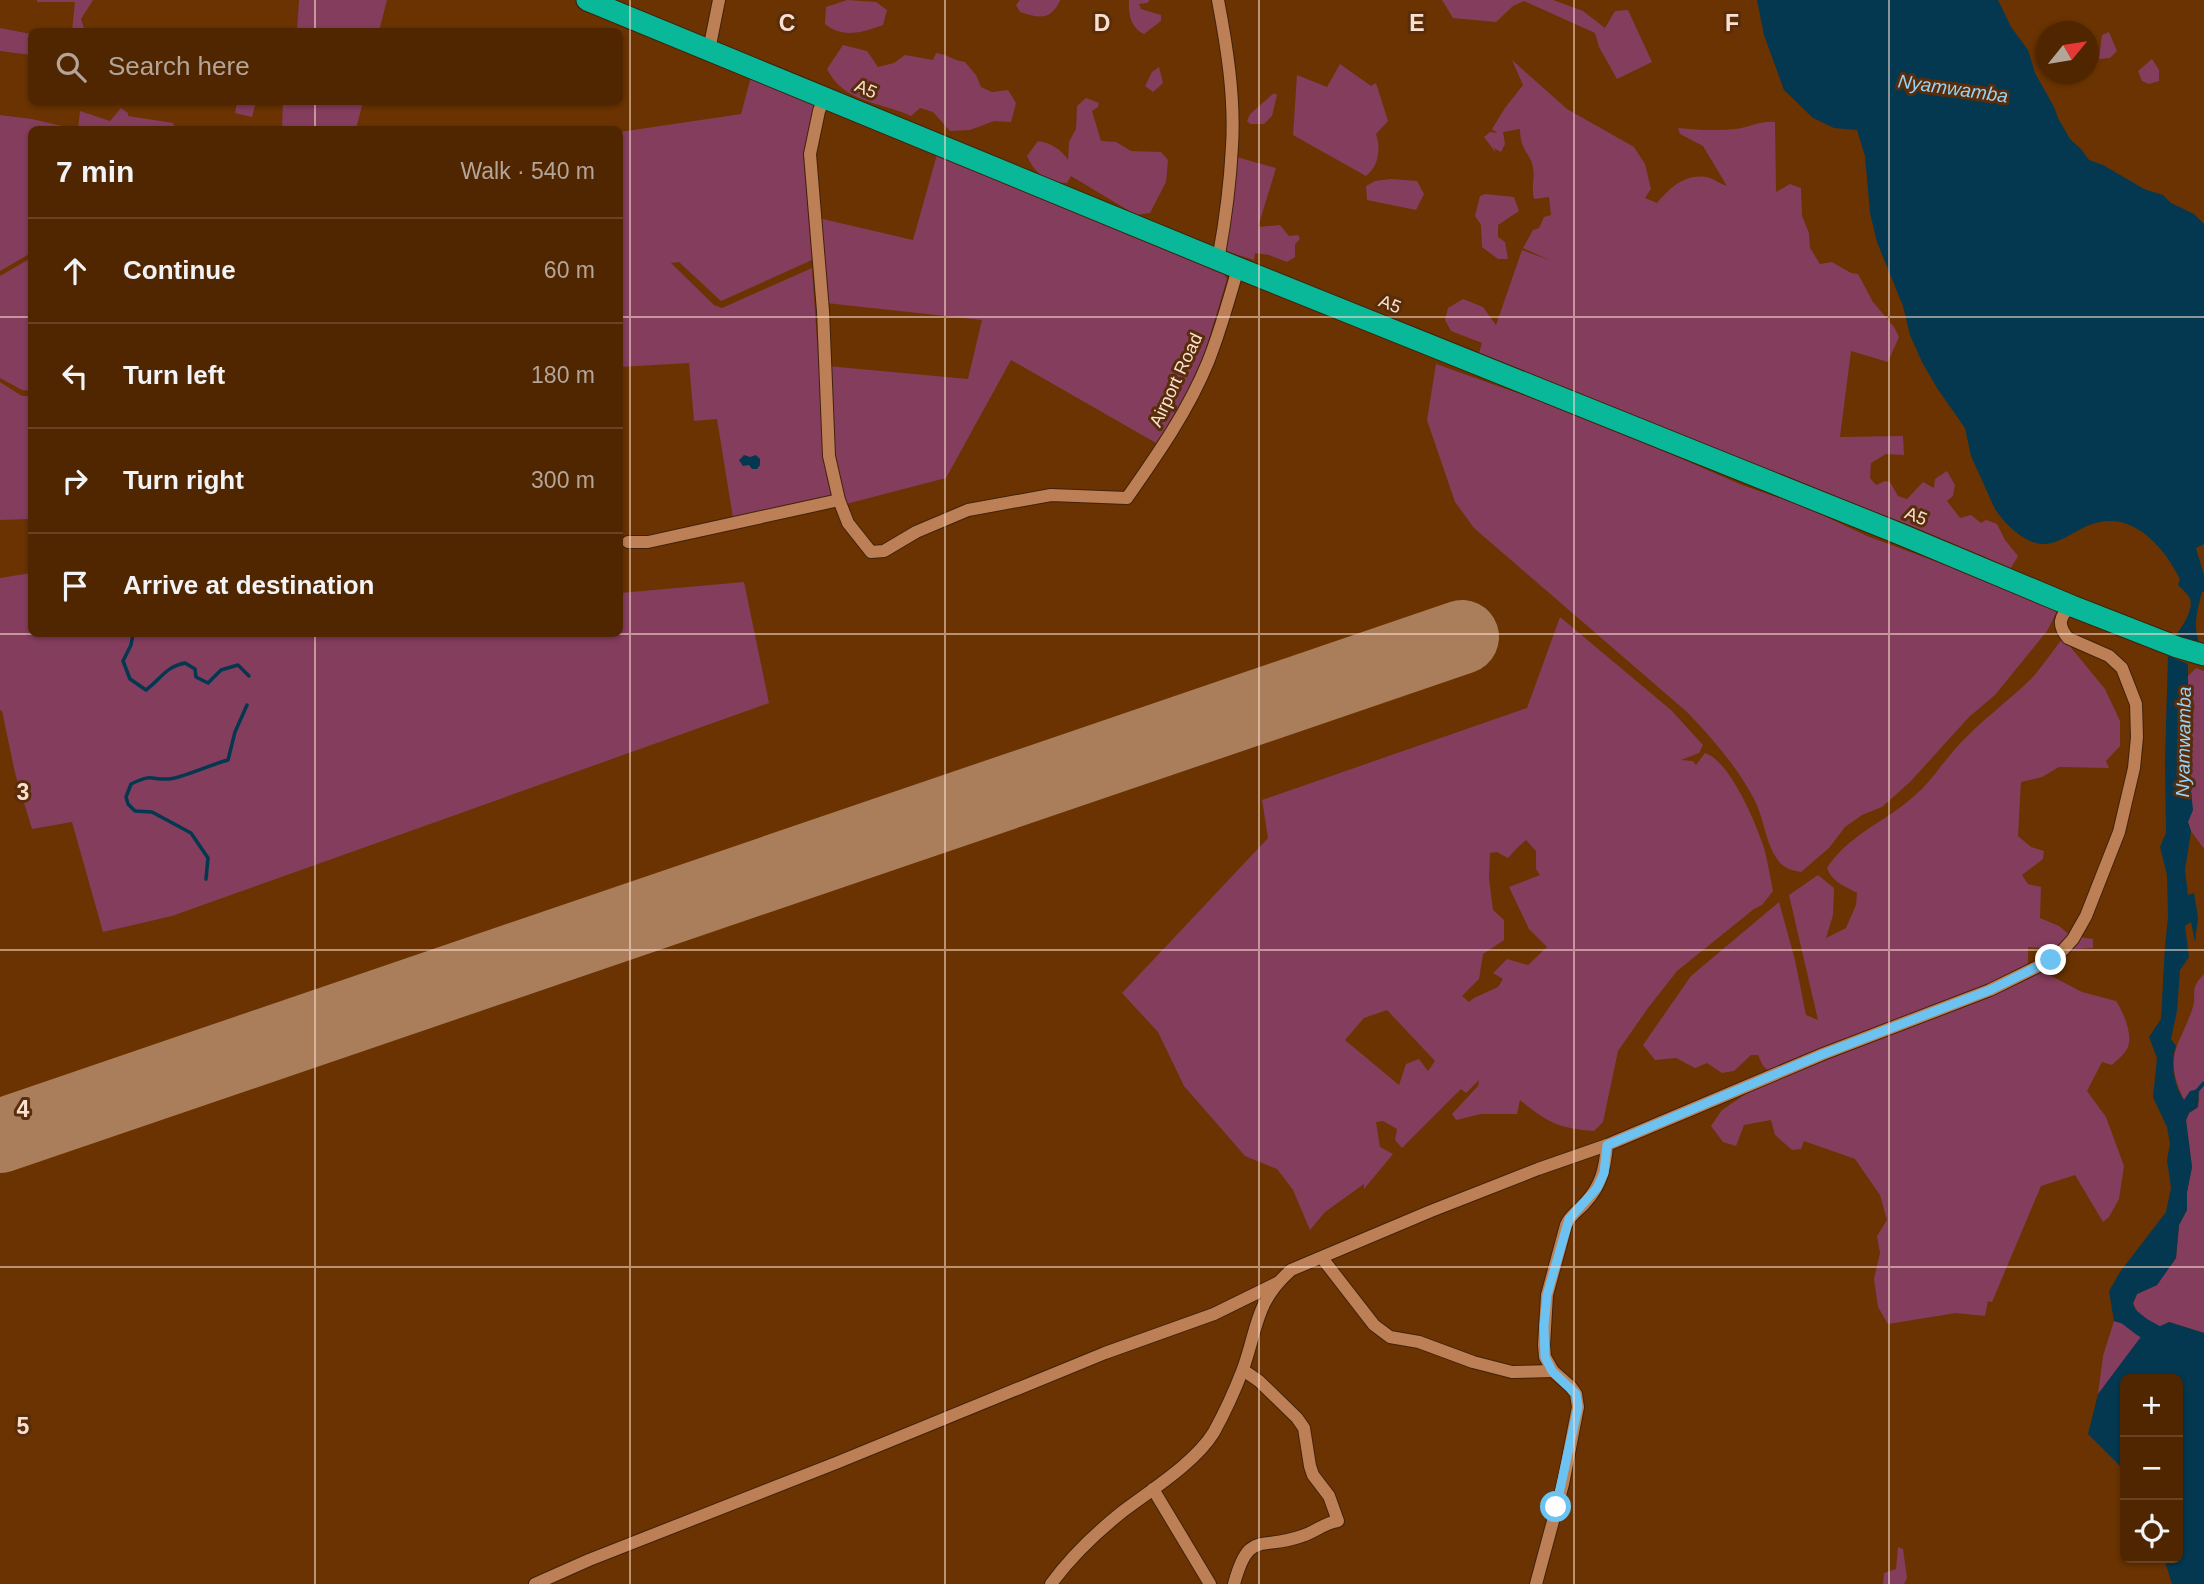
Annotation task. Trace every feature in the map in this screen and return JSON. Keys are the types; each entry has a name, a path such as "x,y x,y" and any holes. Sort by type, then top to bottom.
{"highway":[{"name":"A5","path":"587,0 1218,260 2072,606 2204,655"}],"street":[{"path":"709,50 719,0"},
{"path":"1218,0 1232,112 1232,146 1218,260"},
{"path":"628,542 648,542 839,500 829,456 822,311 810,155 819,111 825,96"},
{"name":"Airport Road","path":"839,500 848,523 871,552 884,551 916,533 968,510 1051,495 1127,498 1164,445 1197,385 1207,363 1238,268"},
{"path":"1051,1584 1062,1569 1112,1521 1178,1470 1213,1434 1243,1370 1262,1305 1277,1283 1291,1270 1443,1206 1607,1145 1823,1054 1990,990 2051,960 2074,939 2094,897 2119,832 2134,768 2137,737 2136,704 2122,668 2109,656 2068,638 2063,633 2063,613 2072,606"},
{"path":"1536,1584 1563,1484 1578,1407 1576,1394 1552,1371 1545,1357 1547,1295 1569,1219 1601,1182 1607,1145"},
{"path":"1322,1258 1374,1325 1390,1338 1419,1342 1473,1362 1512,1372 1552,1371"},
{"path":"535,1584 1105,1353 1214,1314 1277,1283"},
{"path":"1234,1584 1244,1554 1256,1544 1303,1536 1330,1522 1338,1521 1329,1496 1313,1475 1304,1428 1259,1381 1243,1370"},
{"path":"1153,1489 1210,1584"}],"shaded area":[{"path":"93,0 81,19 84,28 72,28 75,2 37,2"},
{"path":"299,0 387,0 380,28 297,28"},
{"path":"847,0 876,2 887,10 883,25 861,32 846,33 825,24 826,7"},
{"path":"1020,0 1060,1 1048,15 1038,16 1020,12 1016,5"},
{"path":"1129,0 1150,0 1139,4 1141,9 1161,15 1161,21 1144,34 1131,20"},
{"path":"1442,0 1553,0 1583,11 1605,28 1615,11 1628,10 1652,62 1617,79 1599,47 1595,33 1524,1 1513,6 1496,22 1453,18"},
{"path":"0,28 28,33 28,55 0,51"},
{"path":"2109,32 2117,51 2110,58 2099,59 2102,35"},
{"path":"843,45 867,51 878,67 894,63 905,55 933,60 936,53 965,62 976,75 981,87 992,92 1008,90 1016,103 1011,122 994,121 970,130 950,131 933,112 920,108 911,116 853,95 834,80 827,69"},
{"path":"2152,59 2159,70 2159,81 2149,84 2142,81 2138,71"},
{"path":"1512,60 1567,109 1634,147 1645,164 1651,189 1645,198 1657,203 1672,187 1691,178 1709,178 1727,186 1703,146 1680,134 1678,128 1729,130 1775,122 1776,192 1790,184 1801,188 1802,216 1809,233 1810,248 1820,264 1832,262 1858,274 1873,302 1899,337 1888,362 1851,351 1840,437 1903,436 1904,455 1886,454 1871,463 1870,478 1876,485 1890,482 1898,496 1907,499 1923,482 1934,488 1935,479 1947,471 1955,485 1953,496 1947,501 1960,518 1971,515 1981,523 1986,520 1997,524 2018,556 2011,568 1907,524 1806,486 1799,487 1682,435 1479,353 1482,343 1451,331 1445,320 1448,308 1463,299 1483,307 1496,325 1522,250 1549,260 1523,248 1544,217 1551,215 1549,197 1534,199 1533,168 1522,143 1520,129 1503,132 1505,144 1501,152 1494,148 1496,153 1484,137 1490,132 1497,133 1492,129 1523,85"},
{"path":"1340,64 1371,86 1376,83 1388,121 1376,134 1378,157 1366,176 1293,135 1297,75 1327,87"},
{"path":"1159,67 1163,83 1153,92 1145,86 1152,72"},
{"path":"751,77 819,102 803,153 812,260 721,301 679,262 671,263 714,305 722,308 812,268 826,472 833,501 734,524 717,419 694,421 689,363 623,367 623,132 741,114"},
{"path":"1274,93 1277,95 1272,116 1264,124 1250,124 1247,121 1250,114"},
{"path":"1086,98 1099,103 1092,111 1101,141 1116,142 1131,151 1161,152 1168,160 1166,182 1150,213 1136,215 1071,176 1067,183 1048,179 1030,162 1027,156 1038,141 1055,147 1068,160 1069,142 1076,129 1077,106"},
{"path":"236,105 255,105 252,117 235,113"},
{"path":"283,105 362,105 357,126 282,126"},
{"path":"121,108 128,116 173,123 174,126 78,126 80,111 110,121"},
{"path":"0,115 62,126 28,126 28,255 0,271"},
{"path":"938,151 1221,269 1227,279 1201,365 1182,403 1156,443 1011,360 946,478 846,504 835,465 827,366 968,379 982,320 817,302 814,217 913,240"},
{"path":"1233,156 1276,168 1258,227 1280,225 1289,236 1298,235 1300,239 1295,244 1295,257 1287,262 1255,253 1254,260 1223,250"},
{"path":"1375,181 1417,181 1424,194 1416,210 1367,200 1366,186"},
{"path":"1485,194 1514,197 1519,211 1498,225 1498,237 1505,242 1508,259 1498,259 1482,247 1481,225 1475,216 1480,196"},
{"path":"28,260 28,391 0,378 0,276"},
{"path":"1436,364 1588,418 1742,485 1805,507 1867,536 2059,607 2047,631 1995,695 1969,717 1910,782 1882,807 1862,815 1845,827 1829,848 1801,872 1791,869 1782,865 1773,853 1756,803 1742,779 1687,712 1474,528 1455,502 1427,420"},
{"path":"0,382 22,396 28,396 28,519 0,520"},
{"path":"28,573 28,637 623,637 623,593 744,582 769,703 172,916 103,932 72,822 32,829 15,773 0,710 0,578"},
{"path":"1560,617 1671,710 1703,745 1699,753 1681,760 1693,761 1696,765 1705,753 1724,768 1741,794 1755,824 1764,848 1773,891 1762,905 1677,971 1648,1008 1618,1051 1603,1122 1594,1131 1554,1123 1520,1100 1517,1114 1481,1114 1456,1120 1452,1114 1478,1086 1479,1080 1466,1093 1461,1089 1402,1148 1395,1140 1397,1129 1383,1121 1376,1122 1380,1147 1393,1154 1364,1189 1364,1184 1325,1212 1310,1230 1293,1190 1277,1169 1245,1156 1184,1086 1158,1032 1122,993 1268,838 1262,800 1527,708","holes":["1526,840 1536,851 1536,869 1540,875 1509,887 1529,929 1547,947 1528,965 1507,959 1493,973 1503,979 1498,987 1469,1002 1462,996 1479,979 1483,954 1504,940 1504,920 1493,910 1489,878 1490,853 1497,852 1508,858","1387,1010 1435,1061 1428,1071 1419,1059 1406,1064 1399,1085 1345,1040 1364,1018"]},
{"path":"2063,638 2105,689 2120,721 2120,746 2106,761 2109,768 2059,767 2042,777 2021,782 2018,836 2031,847 2044,851 2043,859 2022,875 2028,884 2041,887 2040,918 2059,926 2071,936 2093,939 2093,948 2063,950 2028,947 2028,964 2082,992 2116,1001 2124,1016 2129,1038 2127,1049 2112,1065 2102,1062 2087,1091 2106,1117 2124,1166 2119,1199 2103,1222 2075,1175 2041,1186 1992,1302 1988,1301 1985,1316 1956,1313 1888,1324 1878,1307 1874,1279 1880,1253 1877,1236 1887,1220 1880,1195 1855,1159 1804,1141 1801,1149 1792,1150 1775,1135 1771,1120 1744,1125 1736,1146 1723,1142 1711,1126 1722,1110 1774,1075 1763,1066 1758,1055 1751,1055 1734,1071 1722,1073 1707,1063 1695,1068 1676,1058 1655,1060 1643,1045 1691,976 1779,902 1806,1015 1818,1020 1789,895 1818,875 1834,888 1833,915 1826,938 1846,928 1856,905 1857,893 1839,883 1827,868 1845,847 1919,792 1964,740 2030,680"},
{"path":"2196,668 2204,671 2204,849 2188,822 2188,729 2195,706 2188,696 2187,677"},
{"path":"2204,974 2204,1333 2169,1322 2098,1394 2103,1356 2114,1321 2124,1324 2128,1319 2142,1330 2138,1312 2133,1304 2137,1294 2157,1285 2176,1258 2179,1225 2187,1210 2192,1167 2186,1120 2189,1113 2197,1108 2199,1100 2198,1089 2184,1100 2174,1073 2174,1062 2194,1004 2195,988"},
{"path":"1898,1547 1903,1549 1907,1578 1904,1584 1883,1584 1884,1573 1896,1569"}],"water":[{"path":"1757,0 1998,0 2011,27 2028,50 2036,75 2036,84 2041,84 2070,139 2089,160 2103,165 2144,189 2163,195 2171,203 2194,214 2204,224 2204,544 2196,548 2204,575 2204,592 2196,621 2197,636 2203,649 2173,637 2186,620 2190,599 2178,585 2180,579 2173,566 2143,533 2131,525 2103,521 2048,544 2035,543 2015,531 1995,509 1971,456 1965,428 1937,388 1910,335 1903,306 1877,242 1870,213 1865,156 1857,130 1834,128 1813,118 1784,90 1764,35"},
{"path":"744,455 756,455 760,459 757,469 752,469 749,465 743,466 739,460"},
{"path":"2168,656 2188,664 2185,711 2193,810 2188,822 2191,831 2185,870 2188,895 2194,893 2198,917 2195,942 2191,922 2185,926 2189,957 2180,970 2177,1011 2171,1039 2176,1046 2173,1066 2175,1081 2184,1100 2190,1091 2199,1089 2198,1107 2189,1113 2186,1120 2192,1167 2187,1210 2179,1225 2176,1258 2157,1285 2137,1294 2133,1303 2143,1331 2128,1319 2124,1324 2114,1321 2109,1291 2120,1272 2166,1212 2171,1188 2167,1160 2170,1144 2167,1127 2153,1097 2157,1058 2149,1037 2161,1019 2168,917 2167,875 2160,847 2166,833"},
{"path":"2169,1322 2204,1333 2204,1584 2172,1584 2166,1563 2183,1563 2183,1374 2120,1374 2120,1466 2088,1434 2098,1394 2143,1334"}],"waterway":[{"path":"132,637 123,661 130,679 146,690 168,670 185,663 195,669 196,677 208,683 221,670 238,665 249,676"},
{"path":"206,879 208,858 191,833 152,812 135,811 128,804 126,797 131,784 144,779 174,778 228,760 235,732 247,705"},
{"path":"2196,1092 2204,1083"},
{"name":"Nyamwamba","path":"2124,1313 2142,1327 2204,1362"}],"runway":[{"path":"0,1136 1462,637"}],"route":[{"path":"1556,1507 1578,1407 1576,1394 1552,1371 1545,1357 1547,1295 1569,1219 1597,1188 1604,1173 1607,1145 1823,1054 1990,990 2051,960"}]}
